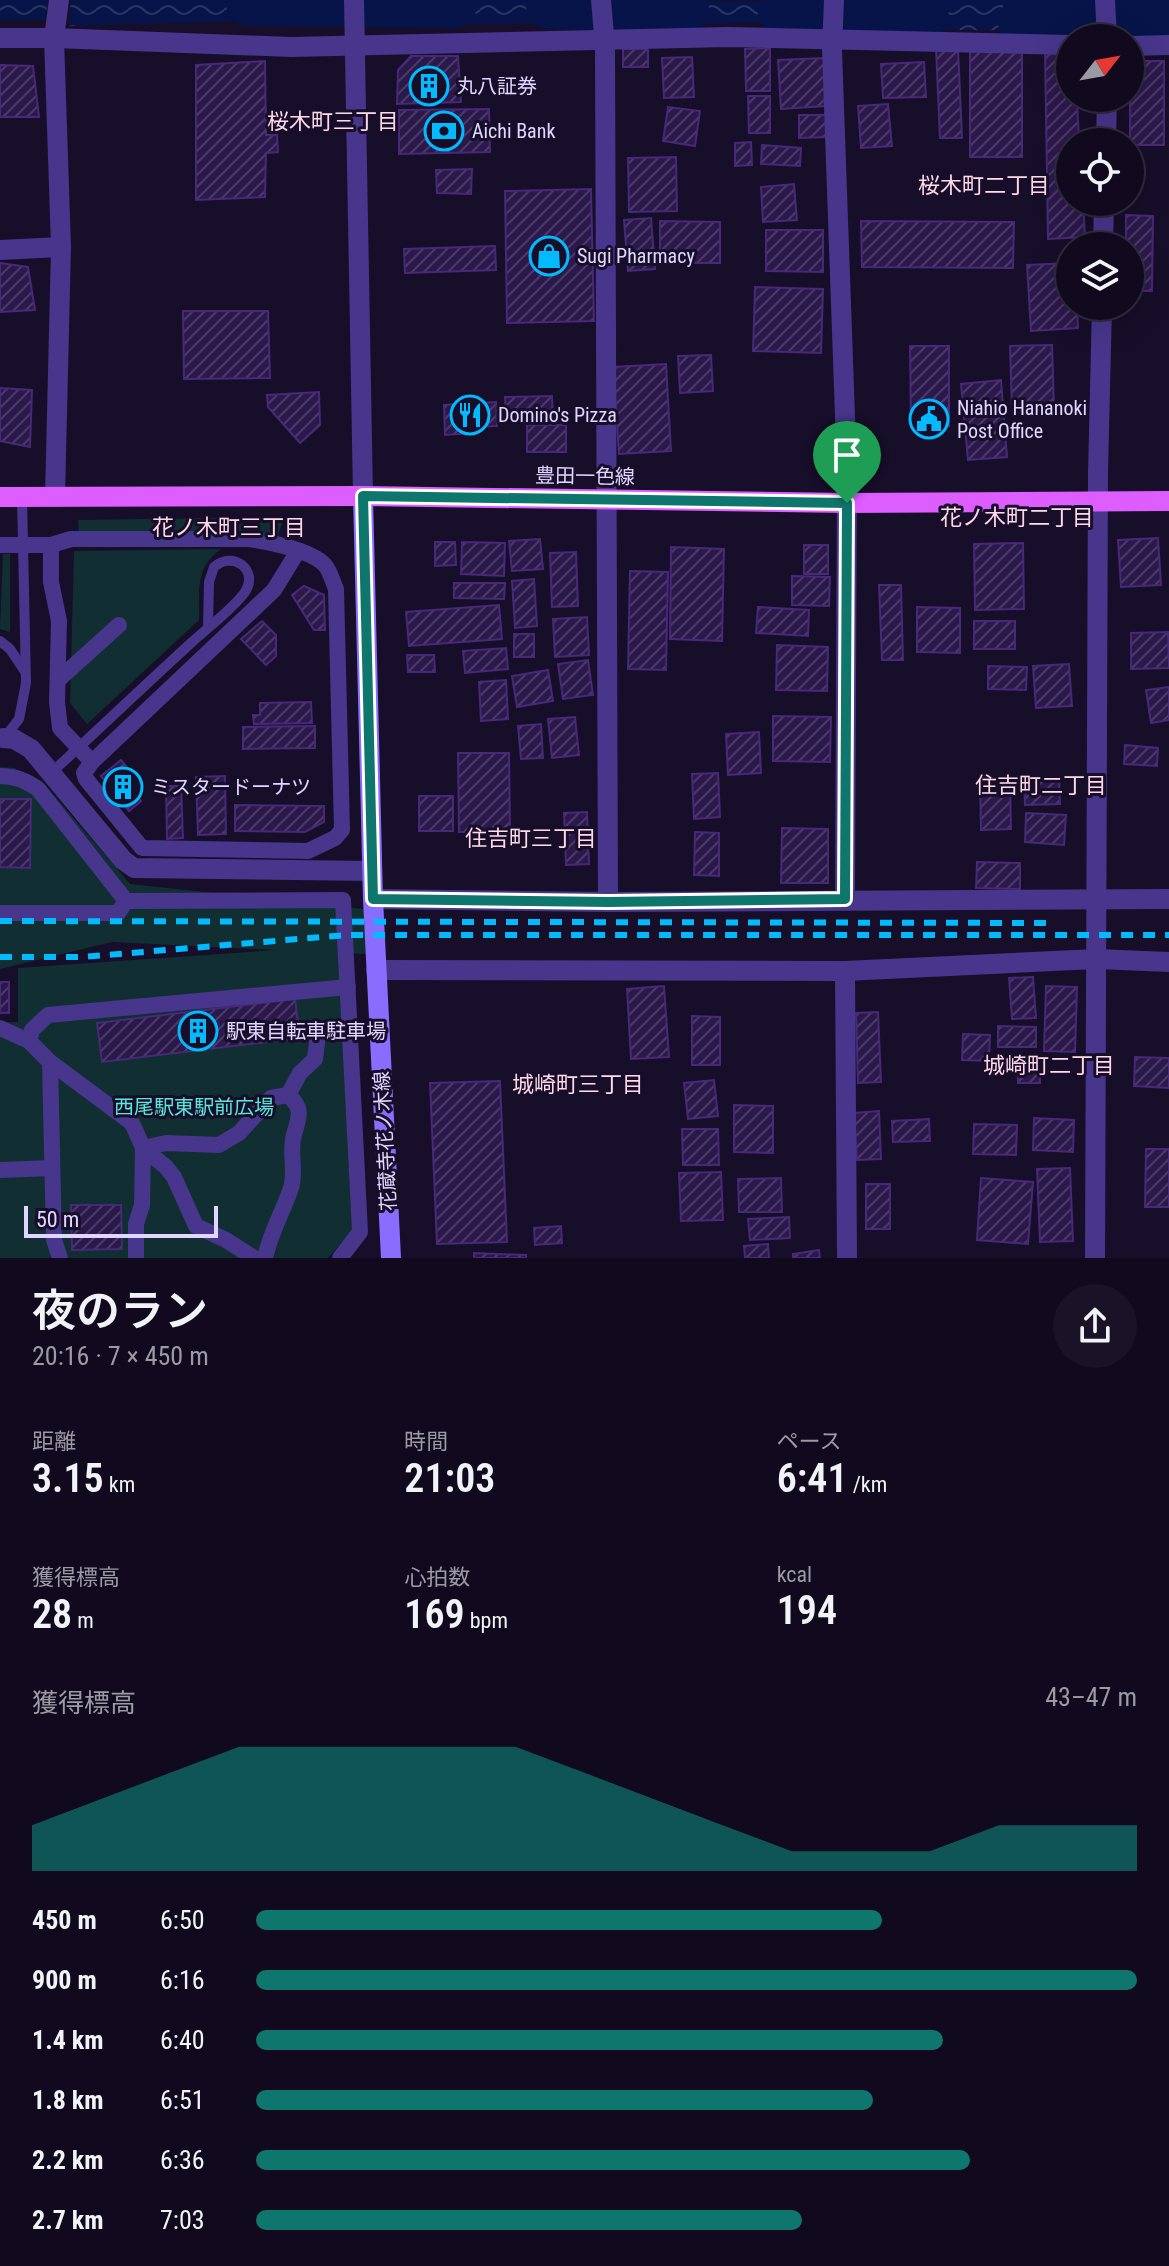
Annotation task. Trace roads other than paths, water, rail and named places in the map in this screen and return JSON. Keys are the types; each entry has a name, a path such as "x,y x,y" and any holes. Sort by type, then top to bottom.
{"main road":[{"name":"豊田一色線","path":"0,497 363,496 847,503 1169,501"},
{"name":"花蔵寺花ノ木線","path":"363,496 373,899 391,1258"}],"street":[{"path":"55,497 61,247 54,38 59,0"},
{"path":"354,0 363,496"},
{"path":"601,0 605,47 608,902"},
{"path":"834,0 832,50 847,503 845,899"},
{"path":"1105,0 1106,24"},
{"path":"0,38 291,47 354,34 728,37 1056,45"},
{"path":"1144,46 1169,45"},
{"path":"0,250 61,247"},
{"path":"1095,1258 1098,500 1102,320"},
{"path":"0,545 51,545 71,539 249,539 276,543 298,551 325,565 336,589 342,830 335,838 308,851 142,848 84,773 274,590 298,551"},
{"path":"51,545 51,582 59,621 60,728 92,762"},
{"path":"58,680 119,625"},
{"path":"2,739 24,742 123,860 134,868 372,871"},
{"path":"0,776 13,776 38,789 126,901"},
{"path":"373,899 608,902 1169,899"},
{"path":"126,901 343,900 360,1232 340,1258"},
{"path":"0,913 118,913 126,901"},
{"path":"376,970 845,971 1096,959 1169,962"},
{"path":"845,971 847,1258"},
{"path":"29,1041 32,1030 48,1015 348,987"},
{"path":"0,1028 29,1041 50,1062 125,1116 138,1132 143,1148 142,1205 136,1224 136,1258"},
{"path":"288,1095 300,1073 315,1059 318,1035 350,1032"},
{"path":"50,1062 54,1240 60,1258"},
{"path":"143,1148 166,1143 219,1145 239,1133 271,1098 288,1095"},
{"path":"265,1258 292,1185 293,1139 301,1118 295,1101 288,1095"},
{"path":"143,1148 174,1177 196,1226 254,1258"},
{"path":"0,1170 52,1168"}],"lane":[{"path":"2,739 19,719 26,674 22,497"},
{"path":"51,773 246,592 249,580 239,562 229,559 220,561 214,567 209,582 208,627"},
{"path":"0,641 19,659 26,674"}],"water":[{"path":"0,0 48,0 45,20 0,20"},
{"path":"71,0 309,0 313,19 69,26"},
{"path":"392,0 592,0 593,23 393,25"},
{"path":"865,0 1081,0 1083,24 1056,24 1056,31 864,29"},
{"path":"1125,0 1169,0 1169,31 1144,32 1144,24 1124,24"},
{"path":"624,1 828,1 827,21 625,26"}],"waterway":[{"path":"249,3 454,5"},
{"path":"549,6 686,10"},
{"path":"781,13 926,18"},
{"path":"1021,21 1169,21"}],"railway":[{"path":"0,921 1052,923"},
{"path":"0,957 83,957 346,935 1169,935"}],"place":[{"name":"丸八証券","path":"429,86"},
{"name":"Aichi Bank","path":"444,131"},
{"name":"Sugi Pharmacy","path":"549,256"},
{"name":"Domino's Pizza","path":"470,415"},
{"name":"Niahio Hananoki Post Office","path":"929,419"},
{"name":"ミスタードーナツ","path":"123,787"},
{"name":"駅東自転車駐車場","path":"198,1031"}],"district":[{"name":"桜木町三丁目","path":"333,121"},
{"name":"桜木町二丁目","path":"984,185"},
{"name":"花ノ木町二丁目","path":"1017,517"},
{"name":"花ノ木町三丁目","path":"229,527"},
{"name":"住吉町二丁目","path":"1041,785"},
{"name":"住吉町三丁目","path":"531,838"},
{"name":"城崎町二丁目","path":"1049,1065"},
{"name":"城崎町三丁目","path":"578,1084"}],"park label":[{"name":"西尾駅東駅前広場","path":"194,1107"}]}
